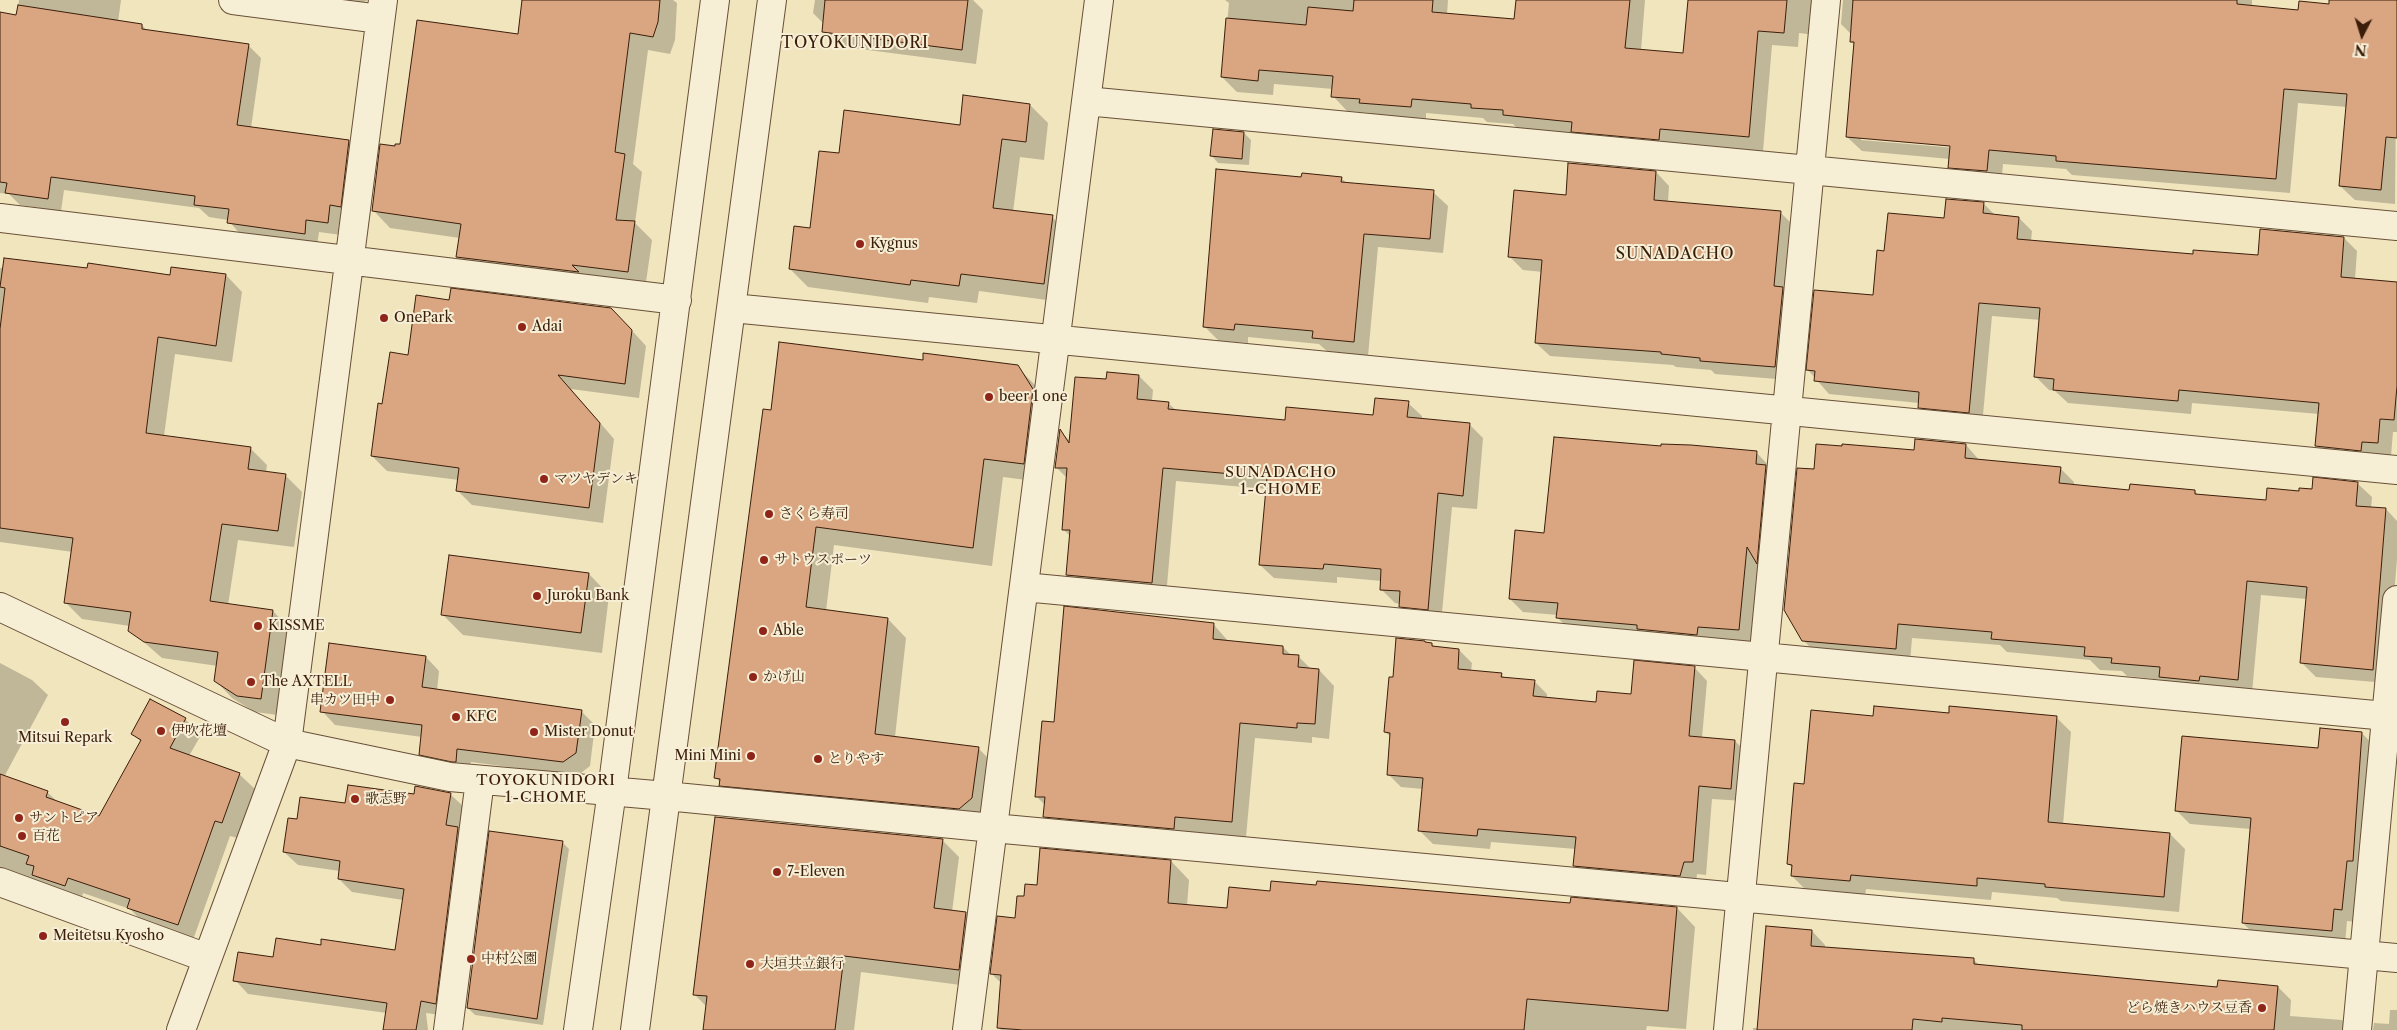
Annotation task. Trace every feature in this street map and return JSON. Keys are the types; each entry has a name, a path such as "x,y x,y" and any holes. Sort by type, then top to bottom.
{"street":[{"path":"181,1030 287,743 381,10 233,0"},
{"path":"578,1030 612,791 715,0"},
{"path":"635,1030 772,0"},
{"path":"967,1030 1099,0"},
{"path":"1728,1030 1826,0"},
{"path":"1086,101 2397,226"},
{"path":"0,218 677,300"},
{"path":"732,308 2397,470"},
{"path":"1024,588 2392,716"},
{"path":"2356,1030 2392,716 2397,600"},
{"path":"0,607 287,743 450,778 612,791 2397,958"},
{"path":"448,1030 480,780"},
{"path":"0,882 207,958"}],"building":[{"path":"522,0 660,0 658,22 653,37 630,33 615,152 625,154 616,220 635,221 628,272 572,265 579,272 456,257 461,224 372,211 380,144 395,146 395,144 400,144 417,20 518,34"},
{"path":"825,0 968,0 962,50 822,32"},
{"path":"1354,0 1433,0 1432,12 1514,19 1516,0 1630,0 1625,48 1683,53 1688,0 1787,0 1784,33 1758,31 1749,137 1660,129 1659,140 1571,132 1572,122 1503,115 1503,110 1471,108 1471,104 1412,99 1411,107 1359,103 1360,99 1331,97 1333,76 1259,70 1258,81 1221,77 1226,18 1306,25 1308,7 1353,11"},
{"path":"1853,0 2237,0 2237,4 2298,10 2299,1 2329,4 2329,0 2397,0 2397,138 2386,137 2381,190 2339,186 2347,94 2284,89 2276,179 2056,161 2056,156 1989,150 1987,171 1948,168 1950,146 1846,137 1854,42 1850,42"},
{"path":"18,5 142,24 142,29 249,44 237,125 349,140 341,207 330,205 328,223 306,220 305,234 227,223 229,209 194,205 195,196 51,177 48,199 5,193 7,183 0,182 0,12 16,15"},
{"path":"963,95 1030,104 1026,142 1002,139 993,208 1053,215 1044,284 961,274 959,286 911,280 910,285 789,269 794,226 810,228 819,151 839,153 844,110 960,125"},
{"path":"1213,129 1244,132 1242,159 1210,156"},
{"path":"1568,163 1656,171 1654,200 1781,211 1774,286 1783,287 1775,367 1700,361 1700,358 1661,354 1661,352 1535,343 1542,260 1508,257 1514,190 1566,195"},
{"path":"1216,169 1301,177 1302,173 1342,177 1341,182 1434,190 1430,239 1364,234 1354,342 1312,338 1313,331 1235,324 1234,330 1203,327"},
{"path":"1946,199 1984,202 1983,213 2019,217 2017,239 2193,254 2193,250 2258,255 2260,229 2344,237 2341,277 2397,282 2397,386 2394,420 2380,419 2378,443 2362,442 2361,451 2315,446 2319,403 2179,390 2178,401 2053,390 2054,379 2034,377 2040,308 1979,303 1969,413 1918,408 1919,392 1814,381 1815,371 1806,370 1814,290 1873,295 1877,250 1884,251 1888,213 1944,218"},
{"path":"4,258 87,268 88,263 170,275 171,267 226,274 216,346 158,337 146,433 251,447 248,469 286,474 278,531 222,524 210,601 273,610 261,699 237,696 214,681 218,652 144,642 128,631 131,612 64,603 73,538 0,528 0,329 5,288 0,287"},
{"path":"451,288 611,308 632,330 625,384 558,375 600,423 589,508 456,491 459,468 371,456 378,403 382,404 390,352 408,355 416,295 449,300"},
{"path":"779,342 923,360 923,353 1018,365 1033,389 1024,464 984,459 973,548 816,527 806,607 888,618 875,734 979,747 972,798 959,809 719,786 720,779 714,778 763,409 771,410"},
{"path":"1107,372 1139,375 1137,399 1169,402 1168,409 1285,420 1286,407 1373,415 1375,398 1409,401 1407,417 1470,423 1463,496 1438,493 1428,610 1399,607 1400,591 1380,590 1381,569 1324,564 1323,569 1259,565 1267,477 1163,468 1152,583 1066,575 1070,530 1062,530 1067,468 1055,468 1060,429 1069,443 1075,377 1106,379"},
{"path":"1554,437 1661,446 1661,444 1691,445 1757,451 1756,464 1766,465 1757,564 1747,547 1739,630 1698,627 1697,635 1637,629 1637,625 1556,618 1558,603 1509,599 1515,530 1544,533"},
{"path":"1915,439 1966,444 1965,458 2061,467 2059,483 2129,490 2130,484 2195,490 2195,494 2266,500 2267,488 2299,491 2299,488 2312,489 2313,477 2358,482 2356,506 2386,508 2373,670 2300,663 2307,587 2247,581 2238,680 2200,676 2199,681 2159,677 2160,667 2111,663 2112,658 2084,656 2085,647 1991,639 1992,632 1898,624 1896,649 1802,641 1784,610 1797,468 1814,469 1816,444 1842,446 1842,444 1914,450"},
{"path":"449,555 589,573 581,633 441,615"},
{"path":"1064,606 1214,623 1213,639 1283,646 1283,654 1299,655 1298,667 1319,669 1315,724 1297,723 1297,728 1240,723 1232,822 1175,817 1174,829 1043,817 1045,797 1035,797 1042,721 1054,722"},
{"path":"1396,638 1425,641 1432,643 1432,646 1459,649 1458,669 1502,673 1501,677 1535,680 1533,696 1596,702 1597,691 1631,694 1634,660 1695,666 1689,736 1735,740 1731,789 1699,786 1693,862 1684,862 1680,876 1573,866 1576,837 1478,829 1477,836 1418,831 1423,778 1387,775 1390,733 1384,732 1389,677 1393,677"},
{"path":"329,643 426,656 422,687 582,710 576,753 563,762 457,749 456,762 452,762 419,755 422,725 320,712"},
{"path":"150,699 186,718 170,748 240,773 222,823 215,821 178,925 127,908 130,899 68,878 65,886 32,875 34,866 26,864 29,856 0,846 0,774 48,791 46,797 99,816 141,740 131,734"},
{"path":"1874,706 1949,713 1949,706 2057,716 2048,822 2170,833 2164,897 2045,887 2045,884 1977,878 1977,886 1851,875 1850,881 1791,876 1792,865 1787,864 1794,783 1804,784 1811,710 1873,716"},
{"path":"2320,728 2362,732 2353,861 2347,861 2342,910 2334,909 2332,931 2242,923 2251,818 2175,811 2182,736 2318,748"},
{"path":"348,785 414,794 415,786 451,793 446,825 458,827 436,1004 421,1001 416,1030 383,1030 387,1003 233,981 238,952 273,957 276,938 321,945 321,939 395,950 404,889 338,879 340,861 283,852 288,818 297,819 300,797 345,803"},
{"path":"715,817 943,839 934,908 966,912 959,970 844,956 835,1030 703,1030 707,996 693,995"},
{"path":"489,831 563,841 537,1019 467,1008"},
{"path":"1040,848 1171,860 1168,903 1227,908 1229,887 1270,891 1271,881 1316,885 1317,881 1570,903 1571,897 1677,907 1668,1011 1527,999 1524,1030 1023,1030 997,1028 1001,975 990,974 997,916 1015,918 1017,896 1024,896 1025,884 1037,885"},
{"path":"1766,926 1812,930 1811,946 1974,958 1974,964 2217,987 2218,980 2278,986 2274,1030 2022,1030 2022,1025 1942,1018 1942,1022 1913,1019 1912,1030 1757,1030"}],"place":[{"name":"Kygnus","path":"860,244"},
{"name":"OnePark","path":"384,318"},
{"name":"Adai","path":"522,327"},
{"name":"beer 1 one","path":"989,397"},
{"name":"マツヤデンキ","path":"544,479"},
{"name":"さくら寿司","path":"769,514"},
{"name":"サトウスポーツ","path":"764,560"},
{"name":"Juroku Bank","path":"537,596"},
{"name":"KISSME","path":"258,626"},
{"name":"Able","path":"763,631"},
{"name":"かげ山","path":"753,677"},
{"name":"The AXTELL","path":"251,682"},
{"name":"串カツ田中","path":"390,700"},
{"name":"KFC","path":"456,717"},
{"name":"Mitsui Repark","path":"65,722"},
{"name":"伊吹花壇","path":"161,731"},
{"name":"Mister Donut","path":"534,732"},
{"name":"Mini Mini","path":"751,756"},
{"name":"とりやす","path":"818,759"},
{"name":"歌志野","path":"355,799"},
{"name":"サントピア","path":"19,818"},
{"name":"百花","path":"22,836"},
{"name":"7-Eleven","path":"777,872"},
{"name":"Meitetsu Kyosho","path":"43,936"},
{"name":"中村公園","path":"471,959"},
{"name":"大垣共立銀行","path":"750,964"},
{"name":"どら焼きハウス豆香","path":"2262,1008"}],"district":[{"name":"TOYOKUNIDORI","path":"855,43"},
{"name":"SUNADACHO","path":"1675,254"},
{"name":"SUNADACHO 1-CHOME","path":"1281,482"},
{"name":"TOYOKUNIDORI 1-CHOME","path":"546,790"}]}
